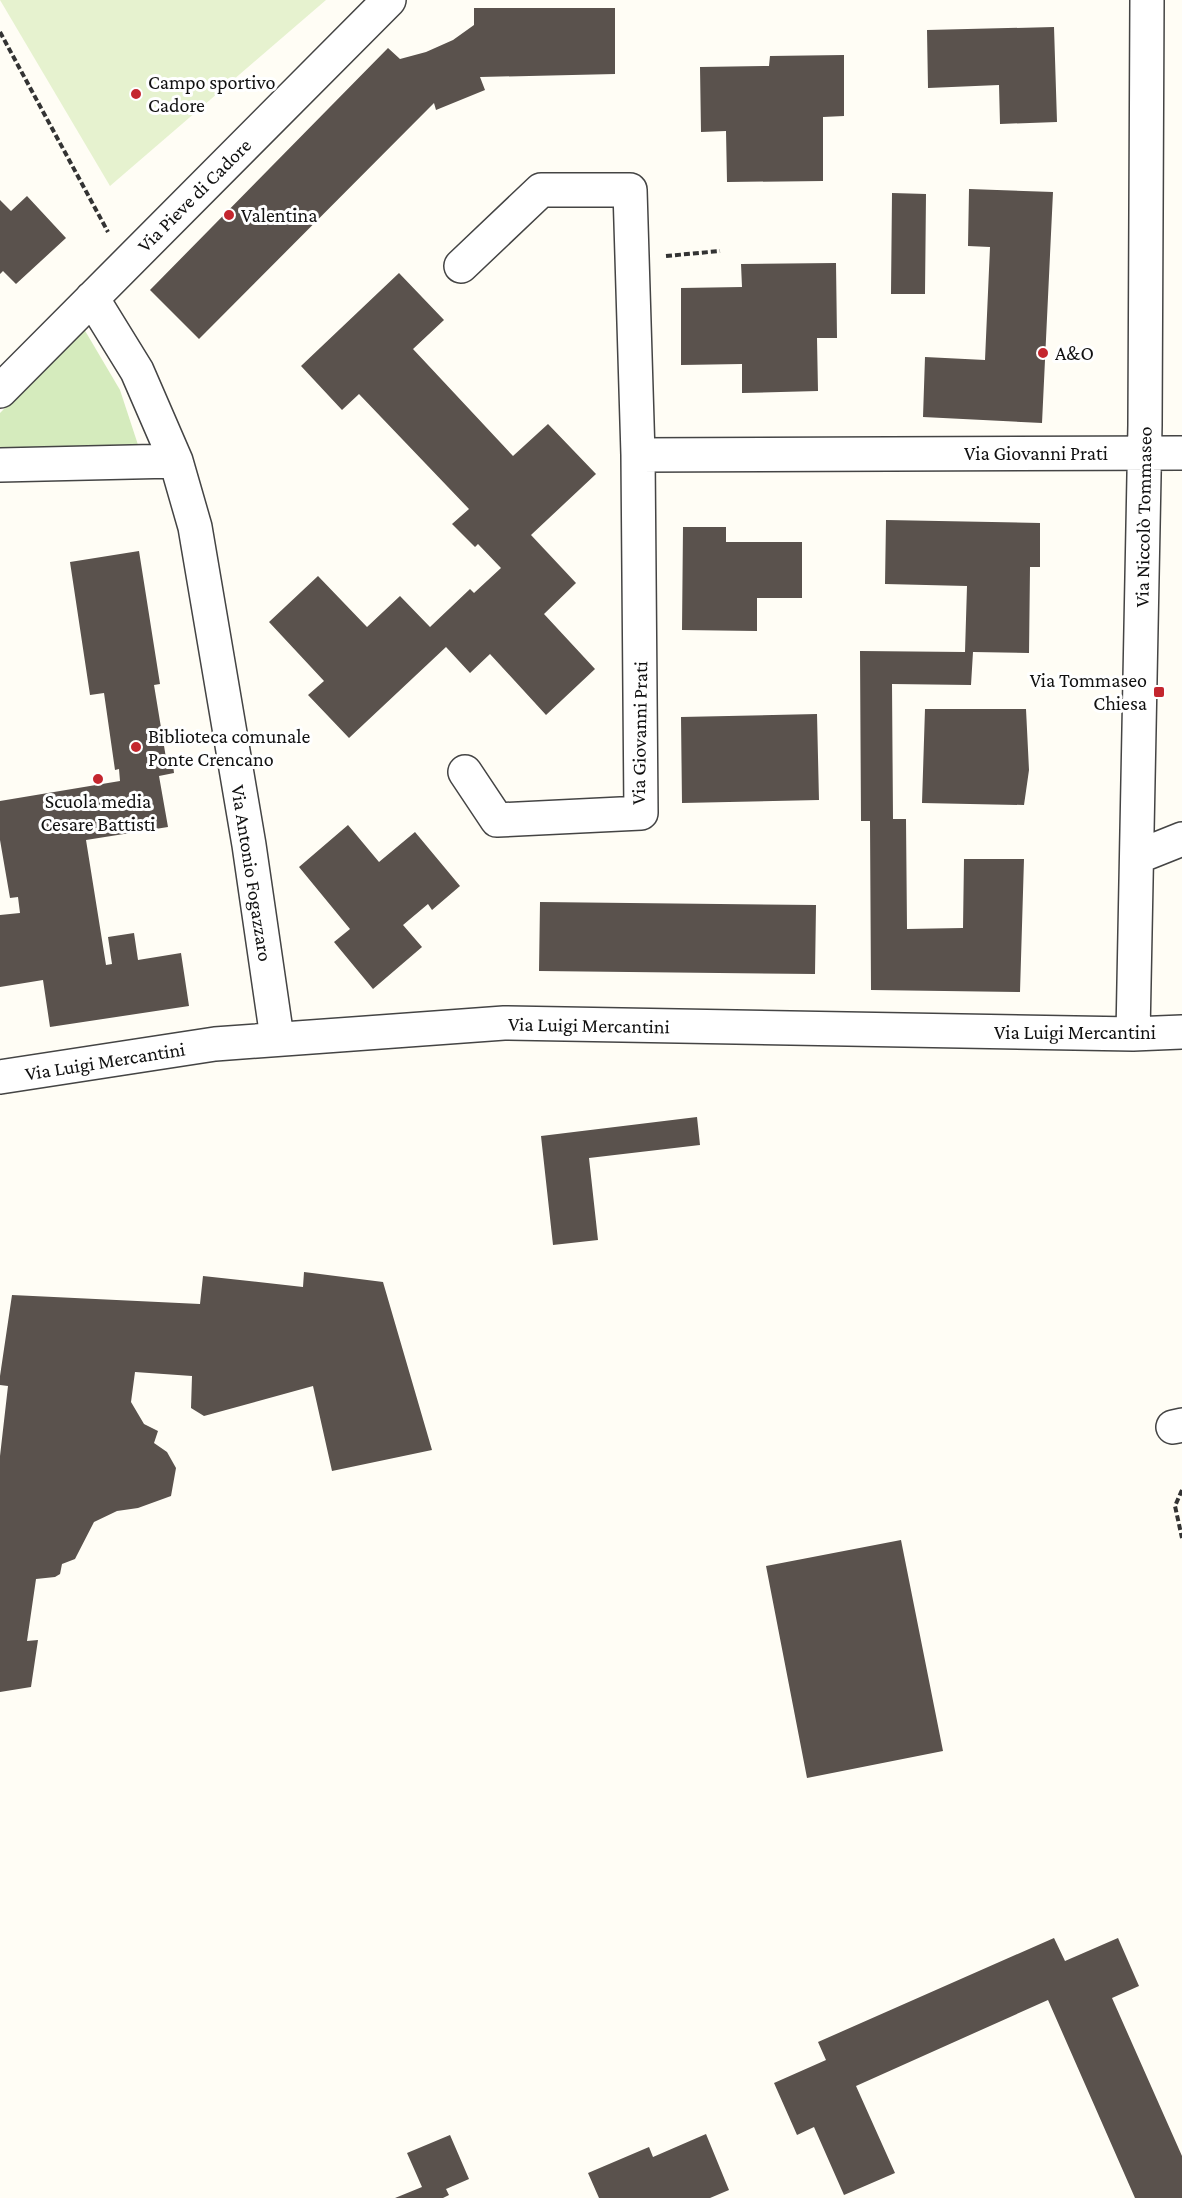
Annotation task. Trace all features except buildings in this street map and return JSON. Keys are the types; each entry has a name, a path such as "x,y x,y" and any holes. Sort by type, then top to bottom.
{"street":[{"name":"Via Pieve di Cadore","path":"0,391 389,0"},
{"name":"Via Niccolò Tommaseo","path":"1133,1034 1144,453 1147,0"},
{"name":"Via Giovanni Prati","path":"461,266 541,190 630,190 638,455 641,813 497,819 465,772"},
{"name":"Via Antonio Fogazzaro","path":"92,298 137,371 176,461 195,527 249,845 277,1038"},
{"name":"Via Giovanni Prati","path":"638,455 1182,453"},
{"path":"0,465 176,461"},
{"path":"1137,857 1182,839"},
{"name":"Via Luigi Mercantini","path":"0,1077 214,1044 504,1023 1133,1034 1182,1032"}],"path":[{"path":"0,32 108,231"},
{"path":"633,259 720,251"},
{"path":"1182,1490 1175,1506 1182,1538"}],"green space":[{"name":"Campo sportivo Cadore","path":"0,0 326,0 110,186"},
{"path":"84,329 120,390 141,454 0,456 0,413"}],"place":[{"name":"Campo sportivo Cadore","path":"136,94"},
{"name":"Valentina","path":"229,215"},
{"name":"A&O","path":"1043,353"},
{"name":"Via Tommaseo Chiesa","path":"1159,692"},
{"name":"Biblioteca comunale Ponte Crencano","path":"136,747"},
{"name":"Scuola media Cesare Battisti","path":"98,779"}]}
